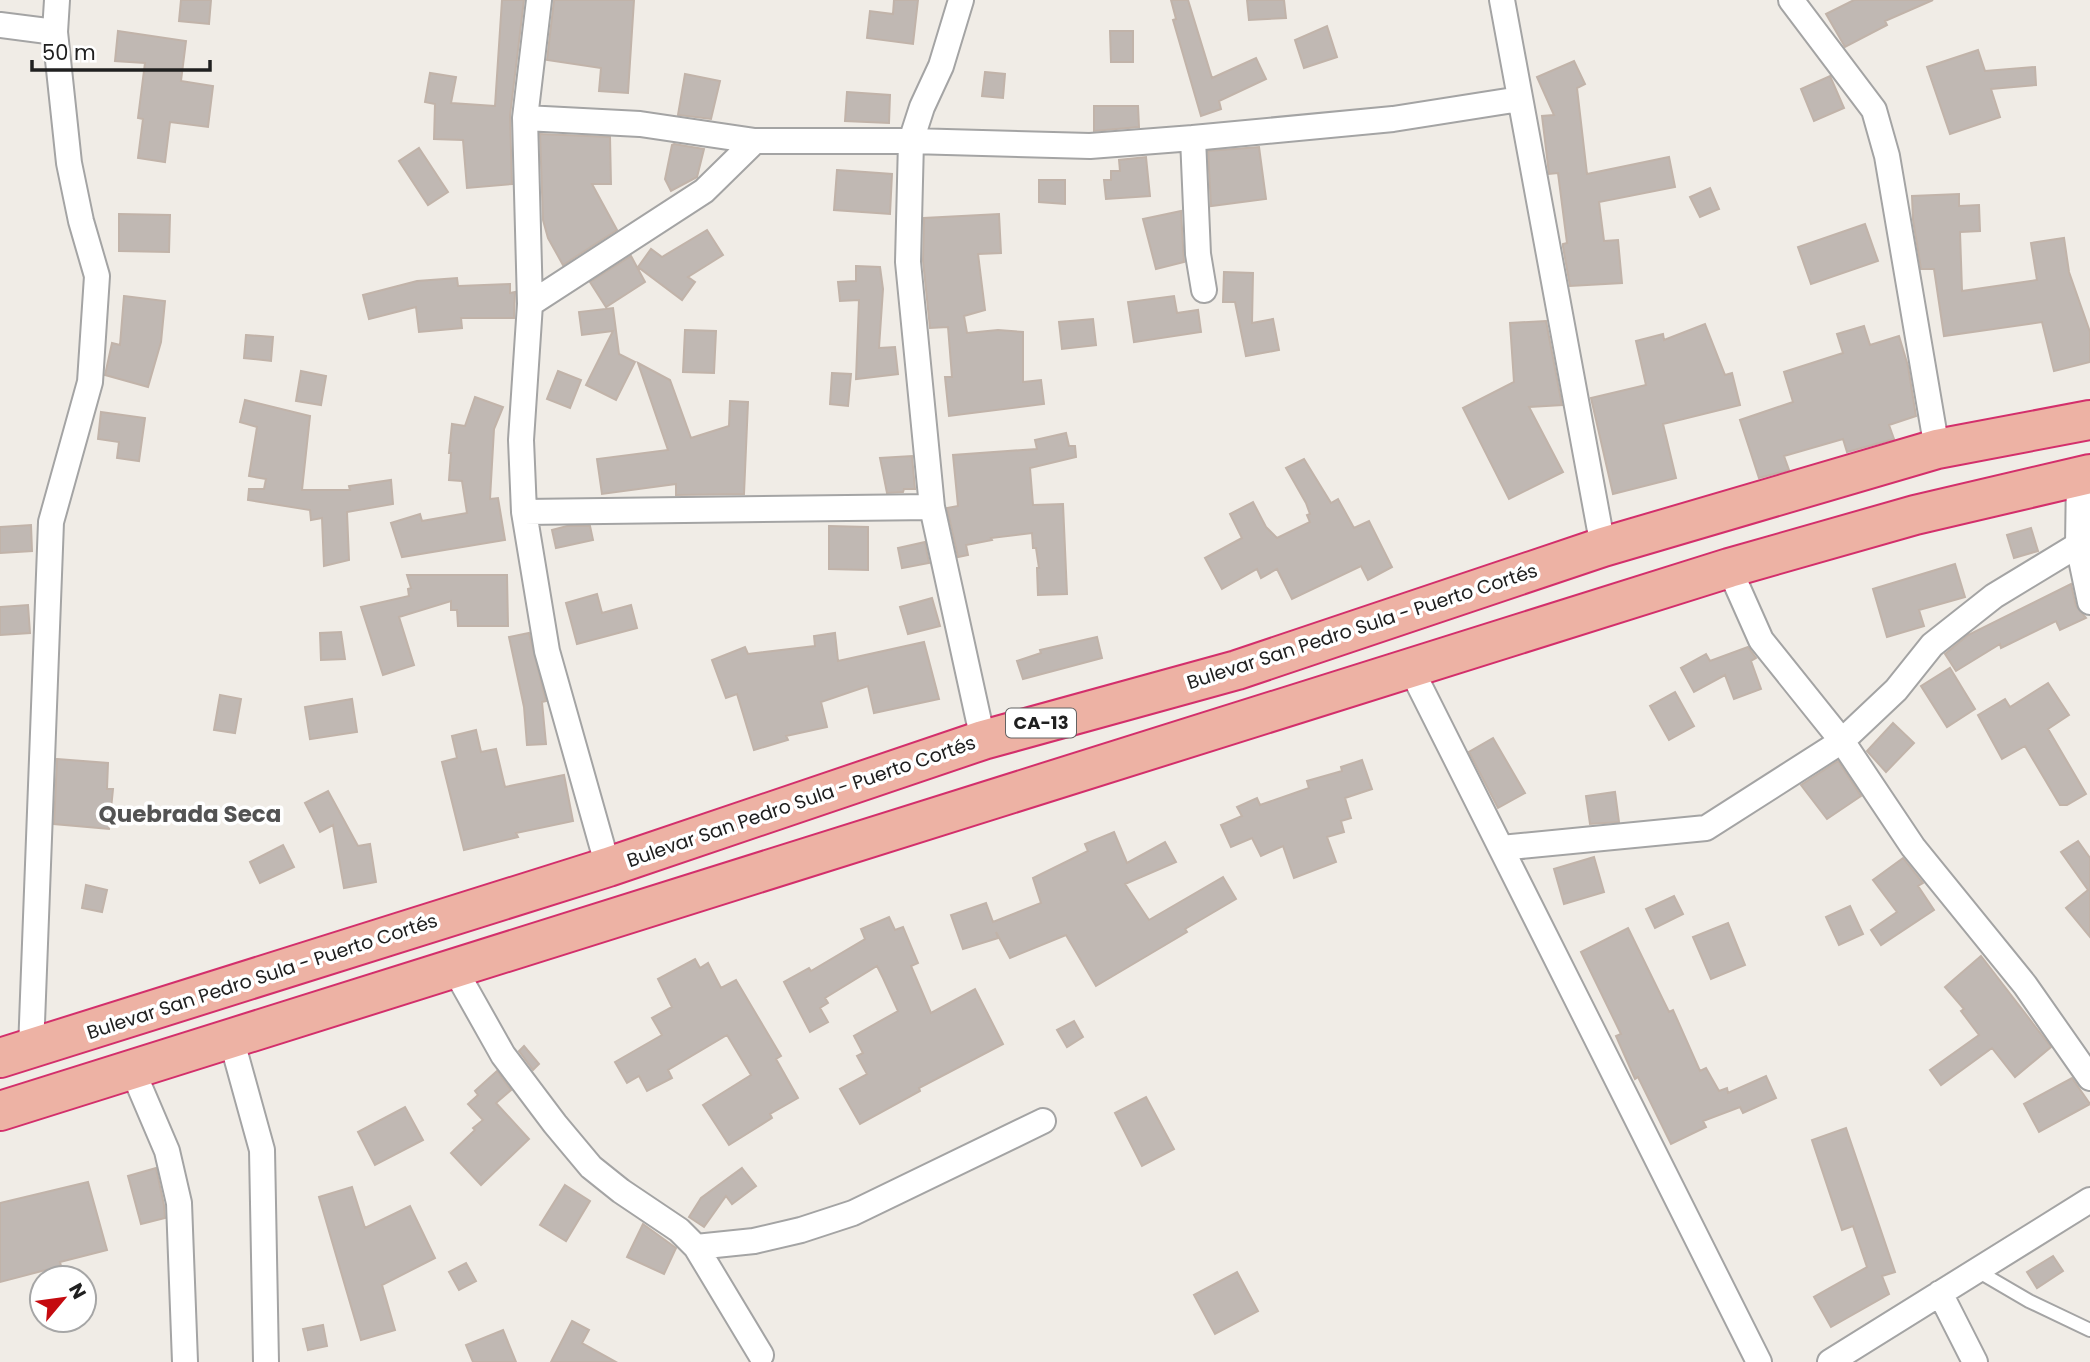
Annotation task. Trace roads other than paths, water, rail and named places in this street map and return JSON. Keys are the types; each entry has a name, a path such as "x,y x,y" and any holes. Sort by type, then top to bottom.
{"highway":[{"name":"Bulevar San Pedro Sula - Puerto Cortés","path":"16,1053 608,867 983,740 1237,670 1603,547 1937,449 2090,420"},
{"path":"0,1111 1729,568 1915,515 2084,475"}],"street":[{"path":"16,1053 51,522 89,382 97,276 80,221 69,163 55,32 57,0"},
{"path":"539,0 525,118 530,304 521,440 524,512 547,651 608,867"},
{"path":"961,0 941,66 922,107 911,141 908,262 932,507 983,740"},
{"path":"1502,0 1603,547"},
{"path":"1791,0 1874,110 1887,156 1937,449"},
{"path":"0,24 55,32"},
{"path":"525,118 640,124 755,141 911,141 1090,146 1393,119 1520,99"},
{"path":"1193,138 1198,254 1204,290"},
{"path":"530,304 704,191 755,141"},
{"path":"2084,475 2078,545 2090,602"},
{"path":"524,512 932,507"},
{"path":"1501,848 1706,828 1842,741 1896,690 1932,645 1994,596 2078,545"},
{"path":"1729,568 1760,640 1842,741 1913,847 2025,985 2090,1078"},
{"path":"1411,670 1759,1362"},
{"path":"454,968 503,1055 555,1125 591,1167 679,1230 696,1247 761,1355"},
{"path":"231,1038 262,1150 267,1362"},
{"path":"132,1069 167,1151 179,1203 185,1362"},
{"path":"696,1247 754,1241 801,1230 853,1213 1043,1121"},
{"path":"1830,1362 2090,1200"},
{"path":"1940,1293 1975,1362"}],"lane":[{"path":"1976,1270 2029,1301 2090,1330"}],"district":[{"name":"Quebrada Seca","path":"190,814"}]}
